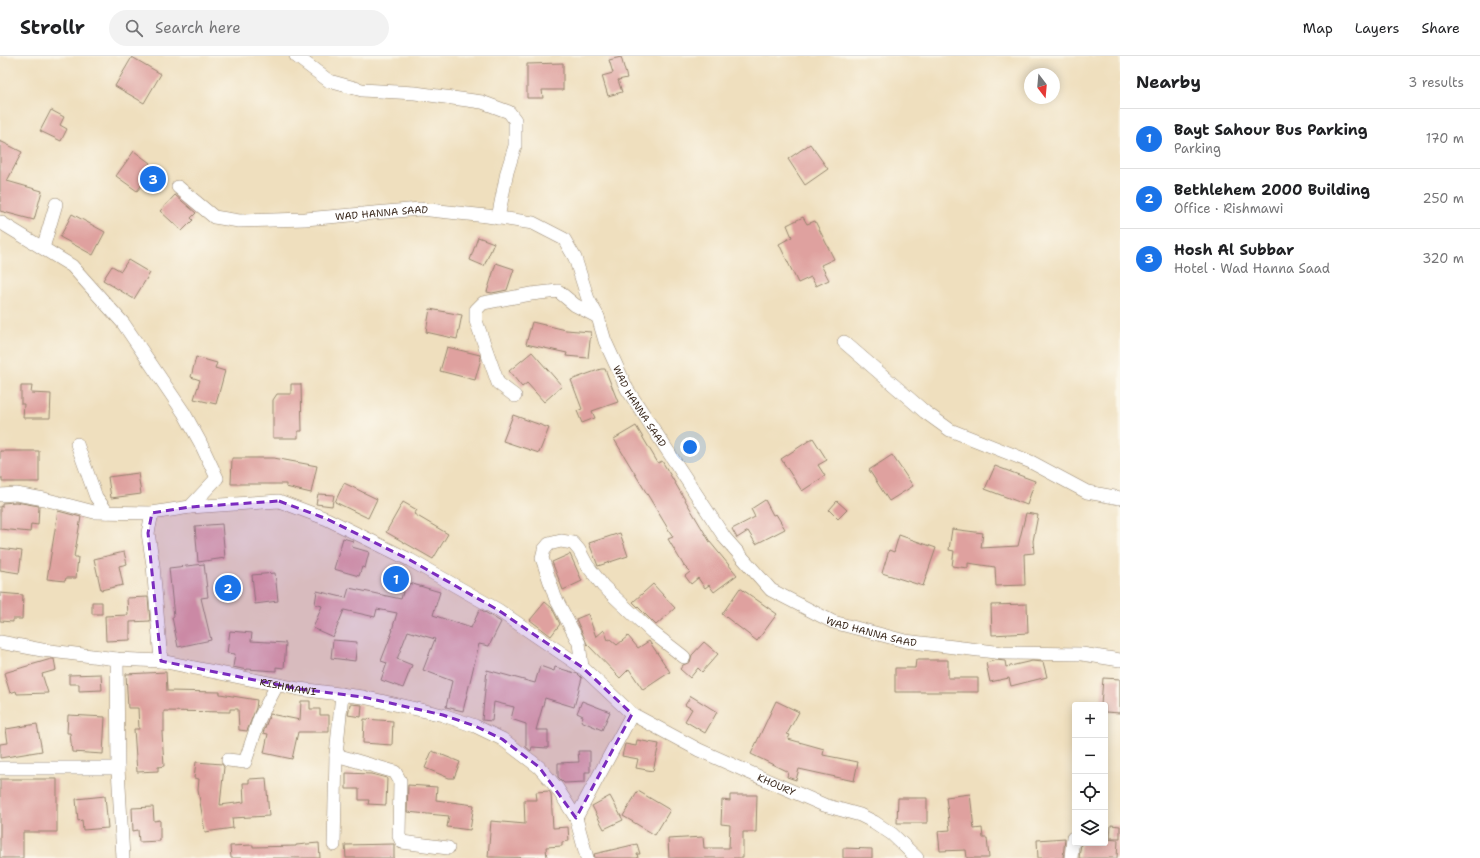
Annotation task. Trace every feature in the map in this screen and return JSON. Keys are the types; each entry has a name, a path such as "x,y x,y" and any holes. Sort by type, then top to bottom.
{"street":[{"path":"296,56 330,82 362,90 415,93 482,102 509,112 515,120 515,146 507,172 498,218"},
{"name":"WAD HANNA SAAD","path":"178,186 214,217 239,221 305,220 420,209 532,223 564,240 576,258 588,299 598,317 605,341 627,389 725,538 771,590 833,622 905,641 1003,653 1082,654 1120,660"},
{"path":"43,248 56,204"},
{"path":"0,222 72,266 123,323 187,419 217,478 190,507"},
{"path":"515,396 498,383 476,321 476,310 479,306 483,303 497,300 558,291 575,305 598,317"},
{"path":"844,342 925,412 950,430 1031,462 1087,492 1120,498"},
{"path":"77,444 96,497 107,512"},
{"name":"KHOURY","path":"0,495 16,494 44,499 94,512 152,514 190,507 279,501 327,519 410,560 498,610 582,667 632,714 699,750 746,771 824,805 860,815 874,822 892,834 917,858"},
{"path":"152,514 148,533 153,565 161,661"},
{"path":"582,667 579,643 555,597 542,558 544,550 549,544 561,541 573,543 579,550 586,565 604,586 652,632 684,657"},
{"name":"RISHMAWI","path":"0,642 42,650 117,659 161,661 299,689 363,697 443,715 474,726 502,739 539,767 557,788 576,818 587,858"},
{"path":"117,659 118,768 123,858"},
{"path":"228,760 246,762 260,717 277,685"},
{"path":"334,845 336,755 342,694"},
{"path":"576,818 632,714"},
{"path":"336,755 395,772 400,781 399,836 402,842 448,848"},
{"path":"0,768 118,768"},
{"path":"1071,858 1072,846"}],"highlighted area":[{"path":"279,501 327,519 410,560 498,610 582,667 632,714 576,818 539,767 502,739 475,726 443,715 363,697 299,689 161,661 148,533 152,513 190,507"}],"building":[{"path":"132,57 161,74 144,103 115,86"},
{"path":"621,57 627,78 618,80 622,92 608,96 602,76 613,73 609,60"},
{"path":"563,63 563,90 542,90 543,98 527,98 527,64"},
{"path":"51,110 64,117 60,125 67,129 61,141 40,131"},
{"path":"0,141 22,152 7,181 42,191 34,220 0,211"},
{"path":"810,144 828,169 805,185 788,159"},
{"path":"134,151 150,163 144,172 149,176 137,191 116,176"},
{"path":"175,195 196,213 191,218 193,220 182,231 160,211"},
{"path":"72,214 105,232 93,255 60,237"},
{"path":"803,217 807,224 815,221 834,259 821,265 829,280 816,286 811,277 798,283 779,244 792,237 787,225"},
{"path":"478,237 494,243 484,266 470,260"},
{"path":"128,260 150,273 134,299 103,280 112,266 121,271"},
{"path":"496,263 514,269 507,290 492,293 487,292"},
{"path":"430,309 462,315 457,339 426,332"},
{"path":"532,322 566,330 591,332 588,358 566,356 567,353 526,344"},
{"path":"447,347 480,355 481,359 475,380 440,371"},
{"path":"532,352 562,386 544,402 527,383 522,387 509,371"},
{"path":"196,357 217,363 215,368 225,371 216,404 194,399 200,380 191,377"},
{"path":"601,369 605,369 618,402 592,411 595,418 582,423 577,411 582,409 571,380"},
{"path":"291,384 301,384 302,431 298,431 298,438 273,438 273,400 277,394 291,394"},
{"path":"21,386 32,386 31,393 51,394 50,418 23,418 24,404 21,404"},
{"path":"513,415 549,428 539,453 503,441"},
{"path":"636,426 658,463 662,461 710,542 737,575 714,592 709,585 705,588 698,578 691,584 685,576 690,572 684,566 668,539 673,537 614,439"},
{"path":"813,438 827,460 818,465 825,476 802,491 781,459"},
{"path":"0,451 39,451 39,482 2,482 2,478 0,478"},
{"path":"892,455 913,486 889,501 869,470"},
{"path":"232,458 274,458 317,466 311,493 286,487 286,484 231,484"},
{"path":"995,466 1035,481 1027,505 985,489"},
{"path":"138,473 141,494 111,498 108,477"},
{"path":"344,483 377,499 368,518 335,502"},
{"path":"318,494 334,495 332,506 316,504"},
{"path":"765,500 773,515 776,514 785,529 756,544 748,531 737,538 732,529 755,517 751,509"},
{"path":"837,501 847,510 838,519 829,510"},
{"path":"16,502 39,506 38,525 31,524 30,532 0,529 0,506 2,507 2,503"},
{"path":"403,502 417,510 414,514 448,534 433,559 386,532"},
{"path":"58,511 81,517 74,557 78,557 76,578 66,578 65,581 47,579"},
{"path":"1026,513 1038,515 1033,541 1034,553 1024,554 1025,585 996,586 995,567 968,563 968,568 952,566 954,551 949,550 952,529 983,533 981,548 1018,546"},
{"path":"222,524 225,558 198,562 195,526"},
{"path":"620,533 628,556 598,566 589,543"},
{"path":"899,535 936,548 923,586 882,573 889,550 894,552"},
{"path":"343,538 353,541 352,547 369,552 365,568 362,567 359,576 334,569"},
{"path":"0,548 22,551 19,573 0,570"},
{"path":"124,552 127,564 119,566 123,585 101,590 94,559"},
{"path":"570,554 582,581 563,590 552,562"},
{"path":"204,564 208,597 201,598 211,640 178,647 172,617 174,617 169,568"},
{"path":"275,573 278,601 255,604 252,575"},
{"path":"406,582 440,592 433,615 471,628 480,609 501,622 489,646 479,644 463,711 446,707 452,681 423,670 435,639 408,631 397,659 412,665 403,688 381,680 387,663 381,661 393,630 397,613 377,609 375,617 344,610 333,637 313,628 322,606 315,604 317,591 346,598 349,588 401,599"},
{"path":"653,584 675,608 656,625 633,602"},
{"path":"740,588 777,614 757,641 722,614"},
{"path":"0,593 23,595 22,619 13,619 13,622 0,621"},
{"path":"148,597 150,621 130,622 130,640 106,641 105,616 128,615 127,598"},
{"path":"92,602 102,602 102,614 92,614"},
{"path":"545,602 552,608 560,624 551,636 530,620"},
{"path":"1027,604 1028,633 992,635 991,605"},
{"path":"588,614 596,637 604,630 608,640 610,639 617,645 628,636 638,648 649,641 670,672 643,690 629,669 620,678 587,644 576,619"},
{"path":"230,631 252,633 251,641 286,643 284,668 276,667 276,671 247,670 233,667 235,654 227,653"},
{"path":"333,640 357,642 355,661 331,658"},
{"path":"704,642 718,654 702,672 698,668 690,678 680,669 683,665 690,662 692,655"},
{"path":"54,659 56,670 42,674 48,693 17,694 16,691 10,693 4,673"},
{"path":"916,660 948,660 948,678 978,678 978,692 895,692 895,668 915,668"},
{"path":"996,660 1005,661 1006,667 1032,661 1043,662 1047,677 1011,686 1009,678 990,682 986,663"},
{"path":"540,666 554,671 555,667 578,674 582,678 574,707 545,698 536,730 548,730 548,748 532,747 531,751 526,747 526,724 511,719 514,707 494,702 492,721 482,720 487,670 535,683"},
{"path":"166,672 167,691 220,692 220,694 257,700 256,708 247,731 239,730 238,709 230,709 230,712 164,711 164,732 162,732 164,766 158,767 158,771 137,772 134,729 139,729 138,708 128,708 126,674"},
{"path":"101,674 102,690 79,691 79,684 69,684 69,675"},
{"path":"1103,678 1120,679 1120,713 1108,712 1108,702 1101,702"},
{"path":"691,696 717,712 705,733 685,721 692,709 685,705"},
{"path":"301,701 310,701 310,709 320,709 320,715 329,715 329,732 298,732 292,759 264,753 268,734 263,733 270,714 300,720"},
{"path":"582,701 610,712 602,730 581,721 583,716 577,713"},
{"path":"776,701 799,712 787,734 790,735 788,739 824,749 823,755 858,762 854,781 799,769 796,780 787,777 788,772 751,754"},
{"path":"350,704 362,705 361,717 348,715"},
{"path":"68,715 105,717 103,754 72,752 70,733 67,733"},
{"path":"364,719 393,721 392,745 363,743"},
{"path":"37,724 42,751 0,758 0,744 8,743 6,729"},
{"path":"637,740 659,744 653,771 636,768 638,759 622,756 625,744 636,746"},
{"path":"432,751 460,762 454,778 449,778 425,768"},
{"path":"578,751 590,751 590,772 585,772 585,782 564,783 558,777 558,763 579,762"},
{"path":"196,762 222,764 224,767 220,805 244,802 243,783 249,783 249,779 266,778 269,816 232,818 233,828 205,832 198,790 199,779 194,778"},
{"path":"346,773 371,774 387,778 386,805 368,804 369,800 359,800 359,789 346,789"},
{"path":"0,779 57,779 57,832 23,832 23,858 0,858"},
{"path":"408,785 437,787 436,800 474,805 470,830 447,827 449,816 407,812"},
{"path":"549,791 551,794 553,828 568,827 569,841 562,842 562,846 546,847 547,858 488,857 491,821 525,824 524,800 537,800 536,792"},
{"path":"638,791 670,810 655,835 623,816"},
{"path":"970,794 974,829 982,828 983,838 987,838 989,858 967,858 966,850 940,851 938,831 950,830 946,797"},
{"path":"730,795 757,795 756,832 743,832 743,858 669,858 668,839 703,837 704,848 729,848 730,825 721,824 722,800 730,801"},
{"path":"105,796 108,828 83,830 82,820 78,821 76,799"},
{"path":"610,796 623,820 604,829 592,806"},
{"path":"898,798 927,798 927,823 897,823"},
{"path":"153,807 154,821 160,820 160,841 139,842 138,830 133,831 132,808"},
{"path":"1111,825 1120,826 1120,838 1110,838"},
{"path":"1065,838 1063,858 1038,858 1037,840"},
{"path":"1108,839 1118,840 1117,858 1079,858 1081,846 1108,846"},
{"path":"319,843 320,858 231,858 230,846 296,846"},
{"path":"394,844 394,858 346,858 345,845"},
{"path":"637,844 640,854 637,854 638,858 595,858 594,854"},
{"path":"843,848 872,849 872,858 843,858"}],"place":[{"name":"Hosh Al Subbar","path":"153,179"},
{"name":"Bayt Sahour Bus Parking","path":"396,579"},
{"name":"Bethlehem 2000 Building","path":"228,588"}]}
